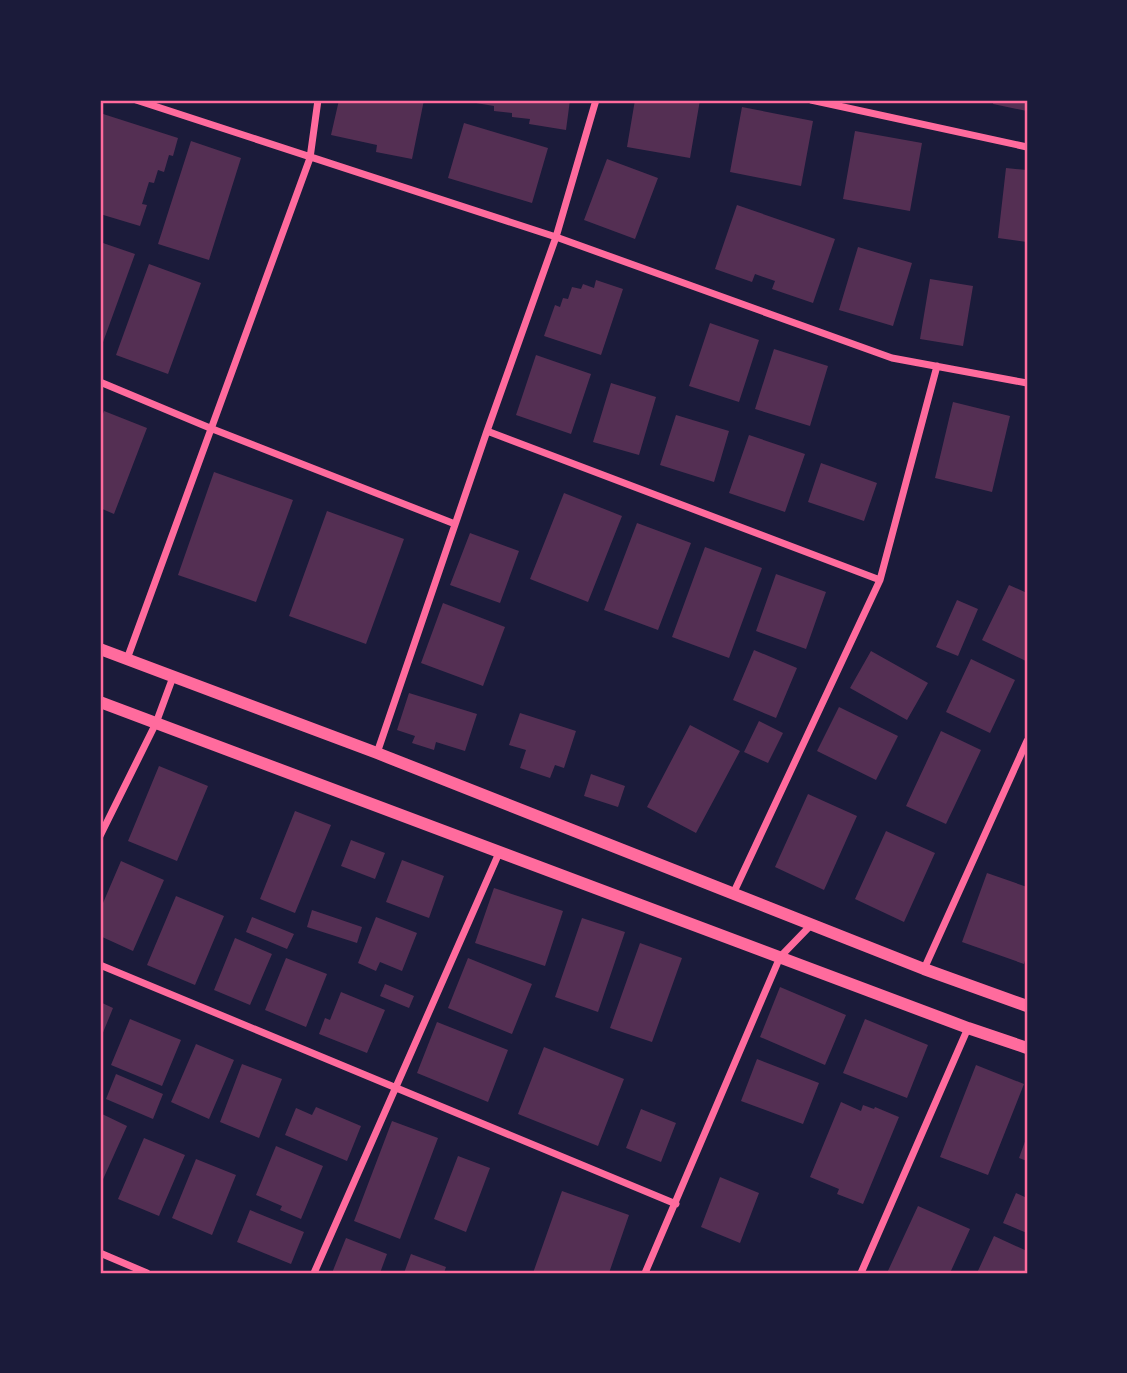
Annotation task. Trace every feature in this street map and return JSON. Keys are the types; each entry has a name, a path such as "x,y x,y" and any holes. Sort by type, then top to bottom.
{"street":[{"path":"136,100 556,237 892,358 1027,383"},
{"path":"127,659 310,158 318,100"},
{"path":"377,753 556,237 596,100"},
{"path":"811,100 1027,147"},
{"path":"733,894 880,580 937,366"},
{"path":"100,383 455,524"},
{"path":"487,430 880,580"},
{"path":"100,649 377,753 923,969 1027,1006"},
{"path":"100,836 156,723 173,677"},
{"path":"100,702 1027,1048"},
{"path":"923,969 1027,741"},
{"path":"314,1273 499,853"},
{"path":"645,1273 780,957 811,925"},
{"path":"100,965 676,1204"},
{"path":"862,1273 968,1028"},
{"path":"100,1254 147,1273"}],"building":[{"path":"339,100 424,100 412,159 376,152 377,145 331,135"},
{"path":"477,100 570,100 566,130 529,124 530,119 494,111 494,106 476,103"},
{"path":"635,100 700,100 690,158 627,147"},
{"path":"994,100 1027,100 1027,111 993,104"},
{"path":"742,107 813,121 801,186 730,172"},
{"path":"100,113 178,138 173,156 169,155 164,172 158,170 154,183 149,182 142,204 147,205 140,226 100,214"},
{"path":"464,123 548,148 532,203 448,178"},
{"path":"855,131 922,143 910,211 843,199"},
{"path":"191,141 241,158 209,260 158,244"},
{"path":"607,159 658,178 635,239 584,220"},
{"path":"1006,168 1027,170 1027,242 998,238"},
{"path":"737,205 835,239 813,303 772,289 775,281 755,274 752,282 715,269"},
{"path":"100,242 135,254 102,345 100,344"},
{"path":"858,247 912,263 893,326 839,310"},
{"path":"149,264 201,283 168,374 116,355"},
{"path":"930,279 973,286 963,346 920,339"},
{"path":"596,280 623,289 601,355 544,336 555,305 560,307 563,298 568,299 572,287 581,289 583,284 594,288"},
{"path":"710,323 759,340 739,402 689,386"},
{"path":"774,349 828,366 810,426 755,409"},
{"path":"536,355 591,374 571,434 516,415"},
{"path":"611,383 656,397 639,455 593,442"},
{"path":"953,402 1010,416 992,492 935,478"},
{"path":"104,411 147,428 114,514 100,508 100,422"},
{"path":"676,415 729,431 714,482 660,465"},
{"path":"749,435 805,454 785,512 729,493"},
{"path":"821,463 877,483 864,521 808,502"},
{"path":"214,472 293,500 256,602 178,575"},
{"path":"564,493 622,516 588,602 530,579"},
{"path":"327,511 404,539 366,644 289,616"},
{"path":"637,523 691,543 658,630 604,610"},
{"path":"470,533 519,551 500,603 450,585"},
{"path":"705,547 762,568 729,658 672,637"},
{"path":"776,574 826,592 806,649 756,631"},
{"path":"1009,585 1027,593 1026,661 982,640"},
{"path":"957,600 978,609 958,656 936,647"},
{"path":"443,603 505,627 483,686 421,663"},
{"path":"754,650 797,668 776,718 733,700"},
{"path":"871,651 928,683 907,720 850,688"},
{"path":"971,659 1015,680 990,733 946,712"},
{"path":"409,693 477,714 465,751 436,742 434,750 412,743 415,736 397,730"},
{"path":"839,707 898,736 876,780 817,751"},
{"path":"520,713 576,731 564,768 555,765 550,778 520,768 526,750 509,745"},
{"path":"759,721 783,733 768,763 744,752"},
{"path":"690,725 740,751 696,833 647,807"},
{"path":"941,731 981,750 946,824 906,806"},
{"path":"159,766 208,786 177,861 128,841"},
{"path":"591,774 625,786 618,807 584,796"},
{"path":"808,794 857,816 824,890 775,867"},
{"path":"295,811 331,825 295,913 260,899"},
{"path":"886,831 935,853 904,922 855,899"},
{"path":"351,840 385,853 375,879 341,866"},
{"path":"402,860 444,876 429,918 386,902"},
{"path":"121,861 164,880 133,951 100,936 100,910"},
{"path":"987,873 1027,887 1027,954 1024,964 962,942"},
{"path":"494,888 563,911 545,966 475,943"},
{"path":"176,896 224,916 195,985 147,965"},
{"path":"312,910 362,927 357,943 307,927"},
{"path":"252,917 294,934 287,949 246,932"},
{"path":"376,917 417,933 402,971 380,962 376,971 358,963"},
{"path":"582,918 625,932 598,1012 555,997"},
{"path":"235,938 272,954 250,1005 214,990"},
{"path":"640,943 682,958 652,1042 610,1028"},
{"path":"286,958 327,974 306,1027 265,1010"},
{"path":"468,958 532,984 512,1034 448,1008"},
{"path":"385,984 414,996 409,1008 380,996"},
{"path":"780,987 846,1015 825,1065 760,1037"},
{"path":"341,992 385,1010 367,1053 319,1034 325,1018 330,1020"},
{"path":"100,1002 113,1008 100,1040"},
{"path":"130,1019 181,1040 162,1086 111,1065"},
{"path":"865,1019 928,1045 907,1098 843,1073"},
{"path":"437,1022 508,1050 488,1102 417,1073"},
{"path":"196,1044 234,1060 209,1119 171,1102"},
{"path":"544,1047 624,1079 598,1146 518,1114"},
{"path":"757,1059 819,1083 803,1124 741,1101"},
{"path":"242,1064 282,1079 259,1138 220,1122"},
{"path":"976,1065 1024,1084 988,1175 940,1157"},
{"path":"116,1074 163,1094 153,1119 106,1099"},
{"path":"841,1102 861,1111 863,1105 899,1117 863,1204 837,1194 839,1189 810,1177"},
{"path":"316,1107 361,1126 347,1161 285,1135 296,1108 312,1115"},
{"path":"641,1109 676,1123 661,1162 626,1148"},
{"path":"100,1113 127,1126 100,1186"},
{"path":"392,1121 438,1138 400,1239 354,1221"},
{"path":"1027,1136 1027,1161 1019,1158"},
{"path":"144,1138 185,1155 159,1216 118,1199"},
{"path":"276,1146 323,1166 301,1219 280,1210 282,1206 256,1195"},
{"path":"458,1156 490,1168 466,1232 434,1219"},
{"path":"196,1159 236,1175 212,1235 172,1218"},
{"path":"720,1177 759,1193 740,1243 701,1227"},
{"path":"562,1191 629,1215 609,1273 533,1273"},
{"path":"1016,1193 1027,1198 1027,1233 1003,1223"},
{"path":"918,1206 970,1229 950,1273 887,1273"},
{"path":"250,1210 304,1232 291,1264 237,1242"},
{"path":"994,1236 1027,1251 1027,1273 977,1273"},
{"path":"346,1238 387,1254 380,1273 332,1273"},
{"path":"411,1254 446,1267 444,1273 404,1273"}]}
